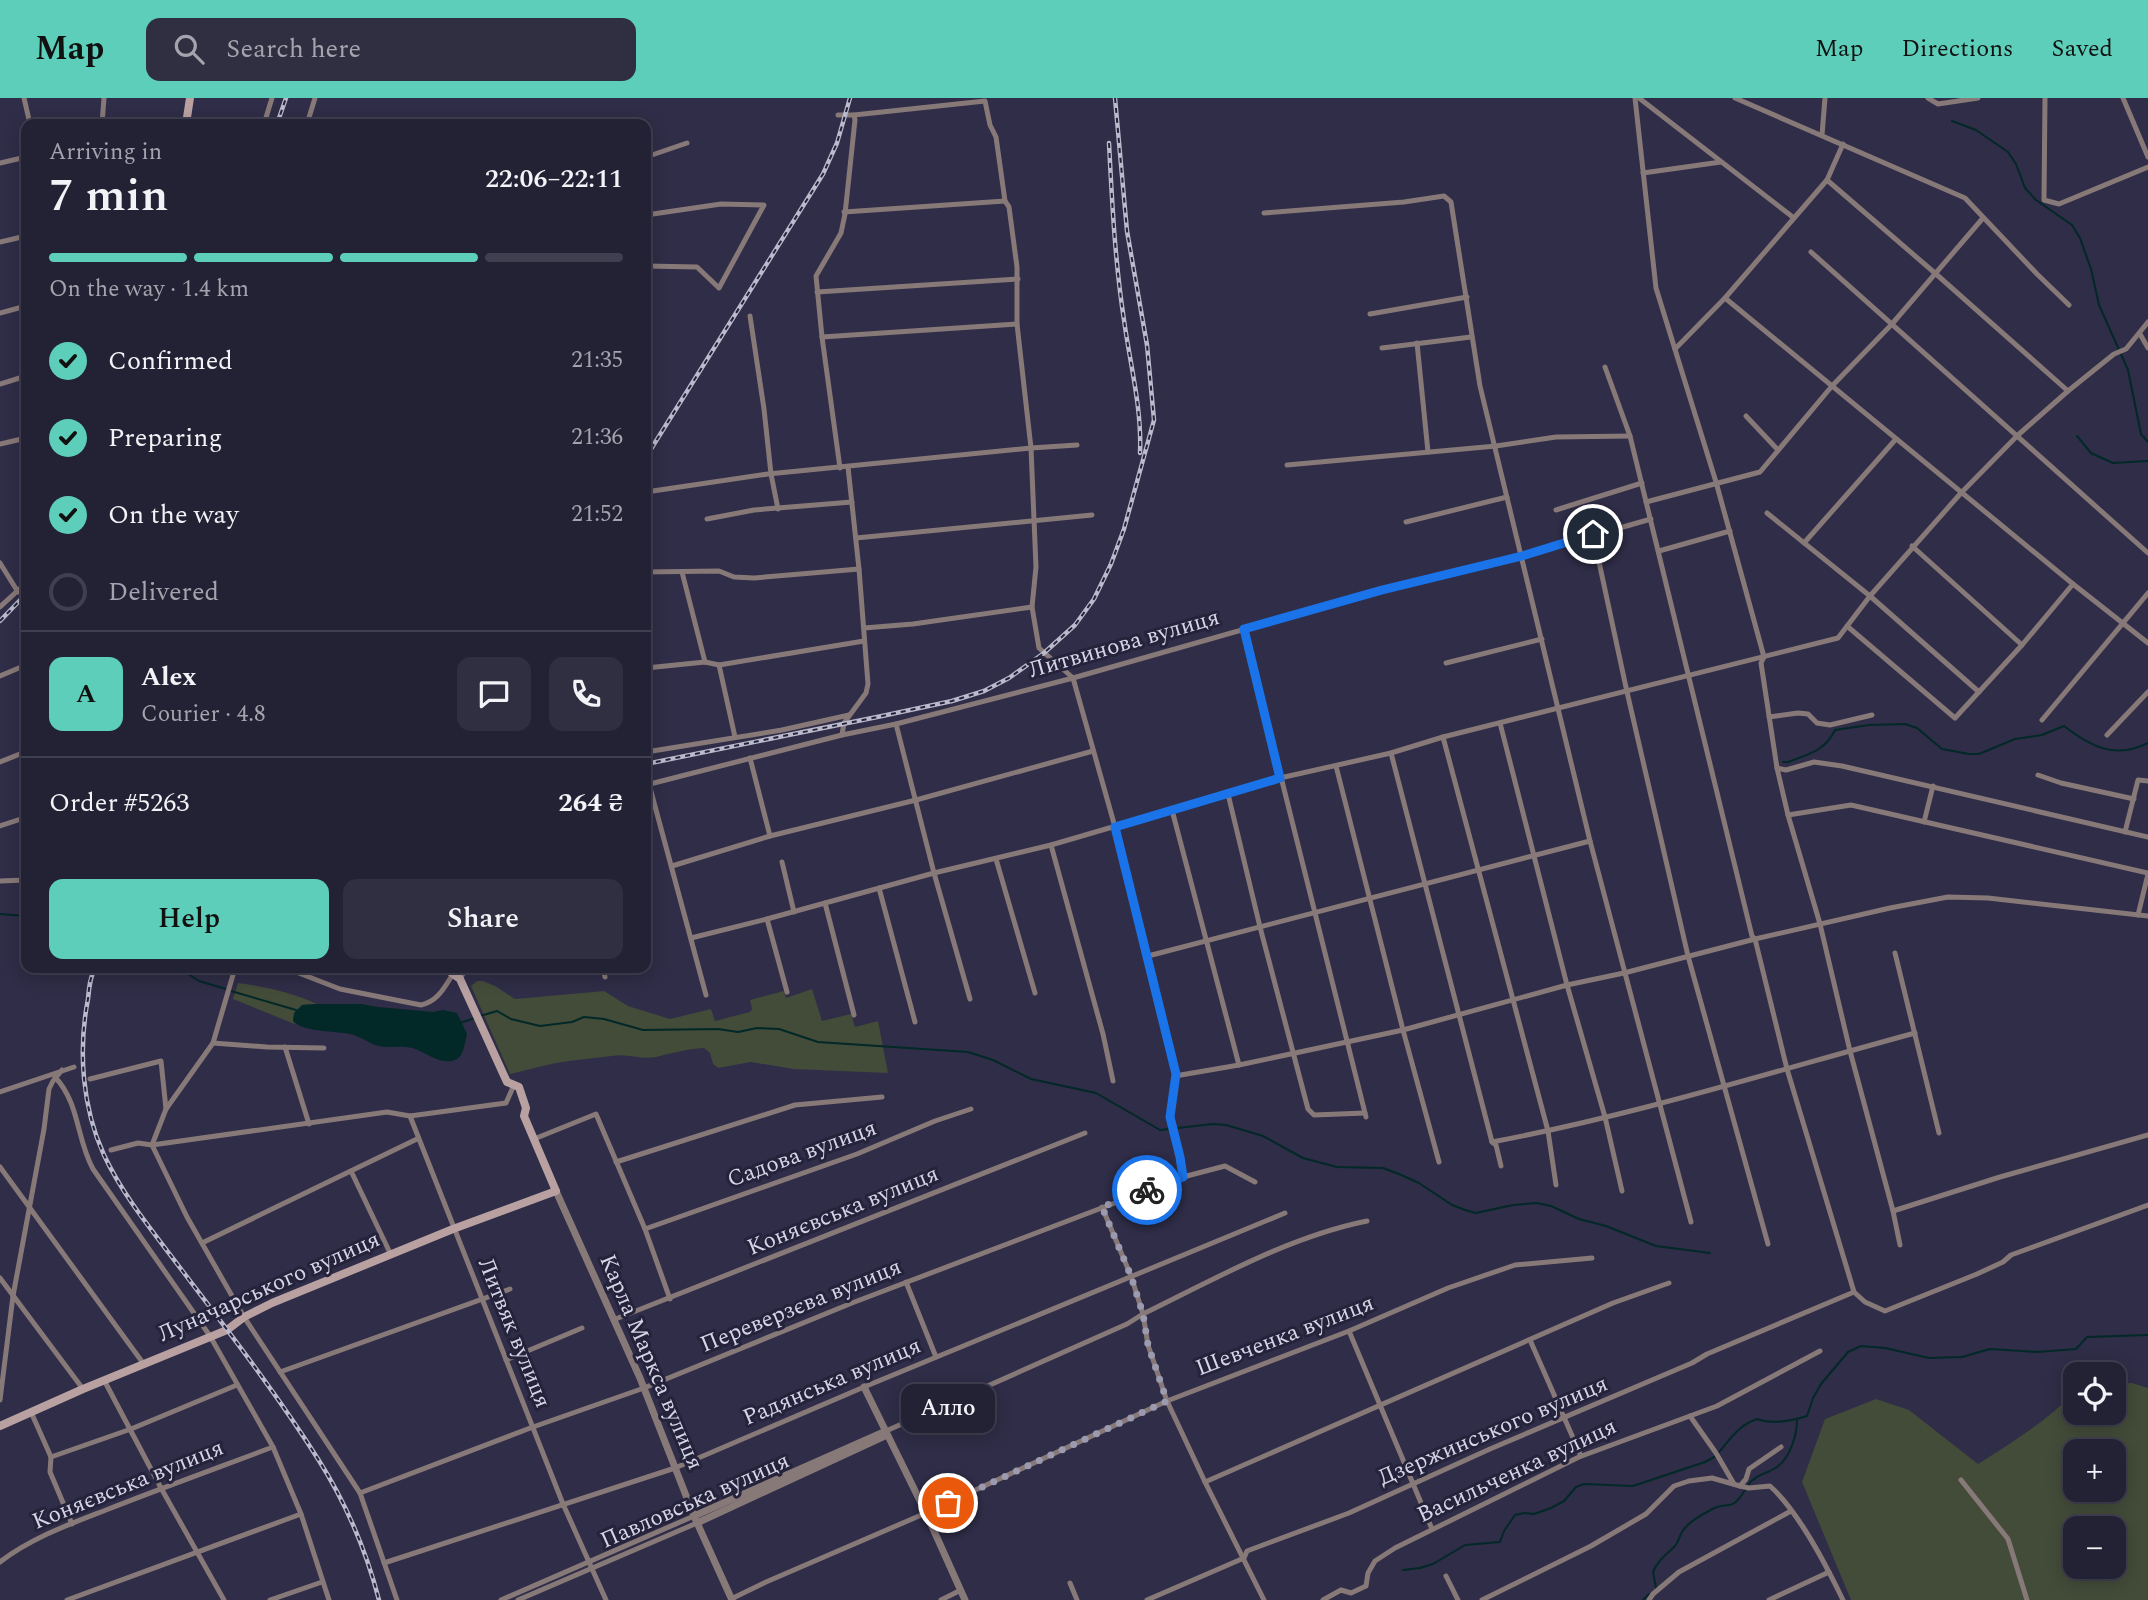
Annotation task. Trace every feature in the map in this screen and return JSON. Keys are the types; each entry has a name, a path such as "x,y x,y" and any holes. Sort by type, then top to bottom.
{"main road":[{"path":"187,119 190,98"},
{"path":"452,973 457,977 510,1083"},
{"name":"Карла Маркса вулиця","path":"510,1083 519,1087 526,1108 524,1116 556,1191"},
{"name":"Луначарського вулиця","path":"0,1426 227,1329 272,1303 453,1229 556,1191"}],"street":[{"path":"24,98 29,119"},
{"path":"102,119 104,98"},
{"path":"266,119 272,98"},
{"path":"309,119 316,98"},
{"path":"1637,98 1794,218"},
{"path":"1637,98 1656,288 1716,482 1764,657 1761,663 1777,768 1820,924 1900,1245"},
{"path":"1735,98 1965,198 2069,305"},
{"path":"1822,135 1825,98"},
{"path":"1928,98 1938,104 1978,98"},
{"path":"2046,98 2044,200 2059,204 2148,167"},
{"path":"2123,98 2148,157"},
{"path":"838,115 985,101 990,125 996,136 1005,201 1009,207 1017,279 1017,324 1031,448 1035,520 1036,567 1032,607 1039,648 1073,678 1115,827 1175,1076 1170,1117 1183,1177"},
{"path":"840,468 816,276 841,233 854,115"},
{"path":"651,155 688,143"},
{"path":"1675,349 1725,298 1827,180 1843,144"},
{"path":"0,163 21,158"},
{"path":"1643,173 1721,162"},
{"path":"1827,180 2068,391"},
{"path":"1264,213 1404,202 1444,196 1451,202 1480,386 1590,841 1691,1222"},
{"path":"844,212 1005,201"},
{"path":"651,214 722,204 764,205 719,288 697,267 651,266"},
{"path":"1646,502 1760,472 1832,386 1937,274 1983,218"},
{"path":"0,242 21,237"},
{"path":"1811,252 2148,553"},
{"path":"817,292 1017,279"},
{"path":"1370,314 1466,297"},
{"path":"1725,298 2148,643"},
{"path":"0,313 21,307"},
{"path":"750,316 778,509"},
{"path":"691,938 934,873 1051,845 1280,778 1391,753 1443,737 1838,638 1912,546 1961,493 2018,435 2068,391 2113,354 2126,349 2148,322"},
{"path":"822,338 1017,324"},
{"path":"2140,334 2148,348"},
{"path":"1382,348 1471,337"},
{"path":"1417,344 1428,452"},
{"path":"1605,367 1630,436 1787,1069 1854,1292 1865,1302 1885,1311 1977,1274 2003,1262 2011,1255 2148,1205"},
{"path":"0,384 21,378"},
{"path":"1745,416 1778,450"},
{"path":"1287,464 1496,446 1556,437 1630,436"},
{"path":"0,444 21,439"},
{"path":"1804,543 1896,439"},
{"path":"651,491 771,474 1077,445"},
{"path":"842,735 844,723 868,688 848,467"},
{"path":"1556,510 1642,483"},
{"path":"1406,522 1507,496"},
{"path":"707,519 754,510 852,502"},
{"path":"1767,513 1870,596 1979,692"},
{"path":"856,538 1092,514"},
{"name":"Литвинова вулиця","path":"651,783 1073,678 1382,590 1522,556 1651,519"},
{"path":"1659,551 1730,531"},
{"path":"1593,534 1688,956 1768,1244"},
{"path":"1912,546 2022,645"},
{"path":"0,563 19,592"},
{"path":"651,572 719,571 734,577 754,578 859,569"},
{"path":"682,572 705,662"},
{"path":"1847,626 1955,718 2073,584"},
{"path":"0,607 21,589"},
{"path":"2042,720 2148,593"},
{"path":"864,628 913,624 1032,607"},
{"path":"1228,794 1308,1109 1314,1115 1365,1115 1244,629"},
{"path":"1447,663 1542,639"},
{"path":"651,667 705,662 719,665 864,640"},
{"path":"719,665 735,737"},
{"path":"0,676 21,667"},
{"path":"2107,735 2148,692"},
{"path":"1769,717 1808,714 1816,723 1830,725 1872,715"},
{"path":"651,751 782,730 849,715"},
{"path":"1500,723 1567,985 1605,1117 1622,1191"},
{"path":"896,724 970,999"},
{"path":"1443,737 1548,1131 1556,1185"},
{"path":"672,866 770,836 916,800 1093,751"},
{"path":"1391,753 1501,1166"},
{"path":"0,762 21,754"},
{"path":"750,758 770,836"},
{"path":"1777,768 1786,770 1814,762 1842,766 2148,838"},
{"path":"1336,766 1439,1163"},
{"path":"2038,775 2061,783 2134,799"},
{"path":"2125,832 2138,780 2148,780"},
{"path":"1924,822 1933,786"},
{"path":"651,797 672,866 705,995"},
{"path":"1788,815 1851,805 2148,873 2138,915"},
{"path":"1172,810 1239,1065"},
{"path":"0,826 21,819"},
{"path":"1148,956 1590,841"},
{"path":"1051,845 1103,1034 1113,1081"},
{"path":"996,859 1035,993"},
{"path":"782,862 794,912"},
{"path":"0,881 21,880"},
{"path":"879,888 915,1022"},
{"path":"1175,1076 1403,1031 1567,985 1755,939 1948,897 1988,898 2148,916"},
{"path":"825,903 854,1014"},
{"path":"767,919 787,992"},
{"path":"1895,953 1940,1133"},
{"path":"233,973 212,1043 166,1109 152,1145 187,1217 244,1317 360,1493 397,1600"},
{"path":"299,973 340,989 421,1005 432,1003 461,973"},
{"path":"604,973 605,977"},
{"path":"1493,1142 1605,1117 1915,1033"},
{"path":"212,1043 324,1048"},
{"path":"285,1047 309,1124"},
{"path":"90,1079 161,1061 166,1109"},
{"path":"0,1092 74,1067"},
{"path":"0,1400 13,1296 49,1089 61,1070"},
{"path":"55,1077 66,1089 71,1101 86,1157 93,1169 210,1336 273,1447 301,1514 329,1600"},
{"path":"111,1150 138,1143 152,1145 387,1112 410,1116 506,1103 510,1083"},
{"path":"616,1163 794,1105 883,1097"},
{"name":"Садова вулиця","path":"645,1229 857,1154 971,1109"},
{"name":"Карла Маркса вулиця","path":"534,1139 596,1114 645,1229 670,1299"},
{"name":"Литвяк вулиця","path":"410,1116 563,1504 606,1600"},
{"name":"Коняєвська вулиця","path":"613,1320 1086,1133"},
{"path":"1893,1211 2148,1135"},
{"path":"202,1242 417,1139"},
{"name":"Переверзєва вулиця","path":"360,1493 644,1388 906,1282 1183,1177 1226,1166 1255,1182"},
{"path":"0,1167 143,1363"},
{"path":"352,1171 391,1255"},
{"name":"Карла Маркса вулиця","path":"556,1191 644,1388 695,1519 732,1600"},
{"path":"1102,1207 1131,1276 1143,1314 1148,1345 1167,1401 1264,1600"},
{"name":"Радянська вулиця","path":"384,1563 675,1468 1284,1213"},
{"name":"Павловська вулиця","path":"501,1600 589,1565 886,1433 1127,1324 1269,1254 1337,1227 1367,1221"},
{"name":"Шевченка вулиця","path":"732,1600 766,1582 926,1513 1167,1401 1349,1331 1448,1289 1514,1265 1592,1258"},
{"path":"0,1278 83,1389"},
{"path":"906,1282 936,1357"},
{"path":"1205,1482 1613,1303 1669,1283"},
{"path":"280,1372 510,1289"},
{"name":"Дзержинського вулиця","path":"1147,1600 1244,1558 1247,1551 1349,1513 1692,1363 1707,1354 1854,1292"},
{"path":"506,1360 582,1328"},
{"path":"1349,1331 1432,1529"},
{"path":"1530,1340 1581,1456"},
{"name":"Васильченка вулиця","path":"1323,1600 1341,1590 1351,1593 1366,1586 1368,1573 1375,1561 1432,1529 1581,1456 1740,1396 1819,1351"},
{"path":"104,1380 224,1600"},
{"path":"51,1457 131,1429 237,1385"},
{"path":"864,1387 965,1600"},
{"path":"31,1412 51,1457 50,1472 72,1524"},
{"path":"1690,1416 1742,1487"},
{"name":"Коняєвська вулиця","path":"0,1562 15,1550 72,1524 273,1447"},
{"path":"1742,1487 1749,1469 1781,1447"},
{"path":"1482,1600 1591,1546 1646,1514 1674,1486 1712,1478 1742,1487 1770,1486 1781,1496 1829,1572 1843,1600"},
{"path":"1961,1480 2008,1539 2027,1600"},
{"path":"1649,1600 1679,1572 1791,1511"},
{"path":"66,1600 301,1514"},
{"name":"Павловська вулиця","path":"518,1600 589,1565"},
{"path":"1769,1600 1829,1572"},
{"path":"1446,1577 1458,1600"},
{"path":"270,1600 322,1582"},
{"path":"1070,1583 1077,1600"},
{"path":"941,1600 961,1590"}],"shaded area":[{"path":"477,981 495,986 515,999 604,991 628,1006 670,1019 711,1009 715,1021 750,1012 750,1000 784,991 786,998 812,989 822,1021 851,1014 855,1027 878,1021 888,1073 793,1069 751,1062 718,1068 704,1048 650,1058 618,1055 569,1061 510,1074 471,986"},
{"path":"238,983 278,990 317,1004 302,1005 295,1013 293,1021 297,1025 233,999"},
{"path":"361,1004 457,1013 467,1034 464,1048 457,1059 444,1061 413,1048 379,1046 354,1035 311,1029 293,1021 294,1013 302,1005"},
{"path":"2126,1383 2148,1388 2148,1600 1851,1600 1802,1482 1825,1419 1876,1399 1909,1410 1978,1464 2041,1422 2063,1404 2063,1425 2126,1425"}],"waterway":[{"path":"1952,121 1976,130 2008,152 2016,164 2025,188 2036,200 2072,225 2080,238 2091,269 2099,305 2128,370 2141,434 2148,442"},
{"path":"2077,436 2091,453 2113,463 2148,461"},
{"path":"1783,762 1816,751 1835,730 1869,725 1905,724 1917,728 1942,749 1969,754 1979,754 2015,739 2042,735 2064,726 2093,745 2103,748 2125,750 2148,743"},
{"path":"0,914 21,916"},
{"path":"187,973 199,981 226,989"},
{"path":"231,991 296,1010"},
{"path":"480,1016 497,1011 511,1019 540,1026 572,1022 584,1017 604,1019 643,1030 718,1029 738,1032 757,1028 779,1029 818,1042 968,1052 993,1060 1031,1079 1096,1093 1160,1130 1226,1125 1263,1136 1303,1158 1337,1167 1383,1168 1419,1183 1452,1205 1476,1213 1537,1203 1656,1246 1710,1253"},
{"path":"460,1023 475,1018"},
{"path":"1719,1452 1745,1425 1757,1419 1782,1422 1807,1416 1821,1384 1848,1352 1861,1346 1885,1348 1929,1358 1962,1357 1990,1349 2037,1352 2076,1349 2087,1337 2148,1335"},
{"path":"1748,1485 1758,1476 1777,1467 1786,1458 1794,1439 1797,1420"},
{"path":"1403,1570 1433,1564 1465,1545 1500,1542 1515,1515 1534,1514 1551,1508 1564,1501 1576,1487 1584,1484 1633,1486 1716,1456"},
{"path":"1656,1588 1653,1572 1662,1558 1675,1546 1687,1525 1715,1508 1736,1502 1745,1490"},
{"path":"1643,1600 1649,1594"}],"railway":[{"path":"279,119 286,98"},
{"path":"651,449 823,174 837,143 850,98"},
{"path":"651,763 952,701 984,691 1009,678 1044,653 1075,625 1094,599 1124,529 1154,420 1147,345 1127,231 1115,98"},
{"path":"1109,143 1118,276 1137,403 1140,453"},
{"path":"0,621 21,599"},
{"path":"93,973 83,1038 84,1078 91,1118 104,1155 140,1214 252,1363 318,1459 354,1527 379,1600"}],"way so far":[{"path":"948,1503 1167,1401 1148,1345 1143,1314 1131,1276 1102,1207 1147,1190"}],"place":[{"name":"Алло","path":"948,1503"}],"route":[{"path":"1147,1190 1183,1177 1170,1117 1176,1074 1115,827 1280,778 1244,629 1382,590 1522,556 1593,534"}]}
